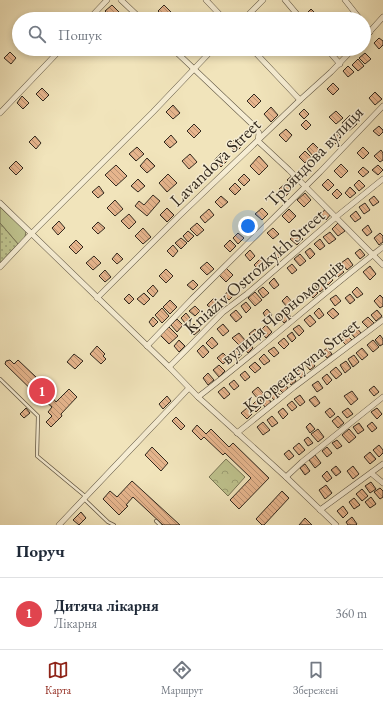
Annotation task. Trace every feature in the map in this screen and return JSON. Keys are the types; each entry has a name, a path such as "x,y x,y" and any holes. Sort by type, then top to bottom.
{"street":[{"path":"96,12 107,0"},
{"path":"121,0 134,12"},
{"path":"206,0 217,12"},
{"path":"251,12 263,0"},
{"path":"285,0 295,12"},
{"path":"345,0 354,12"},
{"path":"371,31 383,17"},
{"path":"0,113 54,56"},
{"path":"180,56 253,125 258,133 258,141 383,264"},
{"path":"0,267 207,56"},
{"path":"259,56 300,100"},
{"path":"333,56 340,64"},
{"name":"Lavandova Street","path":"97,298 179,216 347,56"},
{"name":"Трояндова вулиця","path":"147,346 383,106"},
{"name":"Kniaziv Ostrozkykh Street","path":"169,367 223,312 259,284 336,217 383,179"},
{"path":"0,203 198,397 336,525"},
{"name":"вулиця Чорноморців","path":"198,397 383,247"},
{"name":"Kooperatyvna Street","path":"236,433 383,320"},
{"path":"59,525 189,388"},
{"path":"286,477 302,462 383,397"},
{"path":"320,510 383,464"},
{"path":"371,473 383,483"}],"lane":[{"path":"0,379 38,416 37,456 85,498 108,522 114,525"},
{"path":"156,521 160,525"}],"green space":[{"path":"0,207 26,231 25,237 18,244 0,223"},
{"path":"0,223 18,244 0,263"},
{"path":"226,459 245,477 228,496 209,477"}],"building":[{"path":"112,5 119,12 106,12 105,11"},
{"path":"164,5 171,12 159,12 158,11"},
{"path":"379,38 383,41 383,45 379,49 374,43"},
{"path":"10,52 12,56 16,58 11,64 4,58"},
{"path":"361,56 368,56 371,59 365,64 359,58"},
{"path":"358,59 364,66 358,71 352,65"},
{"path":"348,66 354,72 348,77 343,71"},
{"path":"333,83 339,89 333,95 327,89"},
{"path":"42,88 49,95 43,101 36,94"},
{"path":"375,92 382,99 375,105 369,98"},
{"path":"254,94 261,101 254,108 247,101"},
{"path":"22,96 29,103 23,109 17,103"},
{"path":"173,105 180,113 173,119 166,112"},
{"path":"271,107 278,115 271,122 264,114"},
{"path":"304,109 309,114 304,119 299,114"},
{"path":"336,111 343,118 336,124 329,117"},
{"path":"350,115 357,124 349,131 342,123"},
{"path":"306,120 311,125 306,130 301,125"},
{"path":"194,124 201,131 194,138 187,131"},
{"path":"379,126 383,132 379,136 373,131"},
{"path":"286,129 292,135 286,142 279,135"},
{"path":"336,133 341,139 335,144 330,139"},
{"path":"171,135 177,142 170,148 164,142"},
{"path":"35,136 41,143 36,149 29,142"},
{"path":"236,138 243,145 236,152 229,145"},
{"path":"313,143 320,150 313,156 307,149"},
{"path":"137,147 144,154 136,161 129,154"},
{"path":"363,147 369,153 363,159 357,153"},
{"path":"381,150 383,153 383,160 380,162 374,156"},
{"path":"305,151 311,157 305,163 299,157"},
{"path":"221,153 228,160 221,167 214,160"},
{"path":"190,154 197,162 189,169 182,161"},
{"path":"259,156 268,166 259,175 250,166"},
{"path":"147,158 155,166 147,173 140,166"},
{"path":"16,161 23,168 16,175 9,168"},
{"path":"341,164 348,171 341,178 334,171"},
{"path":"116,165 127,176 116,186 105,175"},
{"path":"378,165 383,170 378,175 372,170"},
{"path":"363,167 369,172 363,177 358,172"},
{"path":"168,174 177,183 167,192 159,183"},
{"path":"244,174 250,180 244,186 238,180"},
{"path":"293,175 299,180 293,186 287,180"},
{"path":"138,179 145,186 138,192 131,186"},
{"path":"328,179 334,185 328,191 322,185"},
{"path":"359,180 365,186 359,191 354,185"},
{"path":"235,183 241,189 235,195 229,189"},
{"path":"286,183 292,189 286,196 279,189"},
{"path":"99,186 104,193 98,198 92,192"},
{"path":"350,187 356,193 350,198 345,193"},
{"path":"337,189 342,194 337,199 332,194"},
{"path":"305,193 311,200 304,207 297,200"},
{"path":"153,195 160,201 147,216 135,206 139,201 144,205"},
{"path":"221,196 228,202 221,208 215,202"},
{"path":"374,196 379,202 373,206 369,200"},
{"path":"115,200 123,209 115,216 107,208"},
{"path":"365,203 370,210 364,214 359,207"},
{"path":"167,208 174,215 167,222 160,215"},
{"path":"262,208 268,214 262,220 255,214"},
{"path":"209,209 214,215 205,223 200,217"},
{"path":"289,209 296,216 289,223 282,216"},
{"path":"326,209 331,214 326,220 320,214"},
{"path":"356,211 361,218 355,222 350,216"},
{"path":"129,214 136,222 129,229 121,221"},
{"path":"59,221 65,228 58,235 52,228"},
{"path":"98,222 105,228 98,234 92,228"},
{"path":"197,223 204,230 197,236 190,229"},
{"path":"338,223 345,231 338,236 332,229"},
{"path":"368,225 372,232 367,236 362,230"},
{"path":"143,228 151,237 143,244 135,236"},
{"path":"273,228 279,234 273,239 267,233"},
{"path":"188,231 194,236 188,242 183,236"},
{"path":"330,232 336,239 329,244 323,237"},
{"path":"238,233 244,238 238,244 233,238"},
{"path":"297,233 303,239 297,245 290,239"},
{"path":"380,233 383,236 383,242 379,245 374,238"},
{"path":"181,238 187,243 181,249 175,243"},
{"path":"320,239 325,246 320,250 314,244"},
{"path":"76,240 83,247 76,254 69,247"},
{"path":"230,240 236,246 230,252 224,246"},
{"path":"173,245 178,251 173,257 167,251"},
{"path":"310,248 315,254 310,259 305,252"},
{"path":"360,249 365,255 360,259 355,253"},
{"path":"250,250 255,256 250,261 245,255"},
{"path":"276,251 280,256 276,260 271,255"},
{"path":"117,253 123,259 117,264 112,259"},
{"path":"300,254 306,261 300,266 294,259"},
{"path":"94,256 101,263 93,270 86,263"},
{"path":"261,258 268,265 261,272 254,265"},
{"path":"348,258 353,265 347,270 341,263"},
{"path":"207,262 214,269 207,275 200,268"},
{"path":"292,264 297,270 292,274 287,268"},
{"path":"338,266 344,272 338,277 333,271"},
{"path":"370,266 376,274 370,280 363,272"},
{"path":"226,268 233,275 226,282 219,275"},
{"path":"166,269 173,276 166,283 159,276"},
{"path":"105,270 111,277 105,282 99,276"},
{"path":"328,274 333,280 328,285 323,279"},
{"path":"274,278 279,285 274,289 269,283"},
{"path":"193,280 198,285 193,290 187,285"},
{"path":"320,280 326,287 320,292 315,285"},
{"path":"153,285 158,291 153,297 147,291"},
{"path":"263,287 269,293 263,298 258,291"},
{"path":"313,287 318,293 313,298 308,292"},
{"path":"357,287 363,294 357,298 352,292"},
{"path":"230,290 234,295 229,300 224,295"},
{"path":"255,292 262,300 255,306 248,298"},
{"path":"144,293 150,299 144,305 137,299"},
{"path":"129,294 134,299 129,304 124,299"},
{"path":"350,294 355,300 350,304 345,298"},
{"path":"336,295 341,301 335,306 330,299"},
{"path":"380,295 383,298 383,306 380,308 374,301"},
{"path":"287,296 292,302 287,307 282,301"},
{"path":"214,298 220,305 214,311 207,305"},
{"path":"170,300 177,307 170,314 163,307"},
{"path":"246,302 251,308 246,313 241,306"},
{"path":"195,306 200,311 195,316 189,311"},
{"path":"162,308 169,316 162,323 155,315"},
{"path":"319,308 324,315 319,319 314,313"},
{"path":"333,308 339,314 333,319 327,313"},
{"path":"267,309 272,315 267,319 263,313"},
{"path":"236,310 242,317 236,322 230,315"},
{"path":"285,310 291,317 284,323 278,316"},
{"path":"377,310 382,316 376,321 371,315"},
{"path":"186,313 190,318 185,323 181,318"},
{"path":"310,315 316,322 310,327 304,320"},
{"path":"153,317 158,322 153,327 149,322"},
{"path":"368,317 374,323 368,328 362,322"},
{"path":"177,319 183,325 177,332 171,325"},
{"path":"194,324 200,330 194,335 189,330"},
{"path":"223,324 229,331 223,336 217,329"},
{"path":"266,325 272,332 266,338 260,331"},
{"path":"299,325 304,331 299,336 293,329"},
{"path":"355,326 361,333 355,338 349,331"},
{"path":"169,327 178,336 169,344 160,335"},
{"path":"255,329 260,336 255,341 249,334"},
{"path":"292,332 296,338 292,342 287,336"},
{"path":"239,333 245,340 239,345 232,338"},
{"path":"346,334 352,340 346,345 340,339"},
{"path":"380,335 383,339 383,344 380,346 375,340"},
{"path":"212,337 218,344 212,349 206,343"},
{"path":"284,338 289,344 284,349 278,343"},
{"path":"179,340 185,346 179,352 174,346"},
{"path":"373,340 379,347 373,352 367,345"},
{"path":"248,341 253,348 248,353 242,346"},
{"path":"203,345 209,352 203,358 197,351"},
{"path":"97,346 105,354 103,356 106,359 101,364 90,354"},
{"path":"274,347 279,353 274,357 268,351"},
{"path":"236,348 242,355 236,360 230,354"},
{"path":"327,348 332,354 327,358 322,352"},
{"path":"362,348 368,355 362,360 356,353"},
{"path":"223,353 229,359 223,364 217,358"},
{"path":"74,354 83,361 75,369 67,362"},
{"path":"264,354 270,361 264,365 259,359"},
{"path":"354,355 359,362 353,367 348,359"},
{"path":"10,360 14,364 18,360 54,394 52,397 56,402 69,389 77,397 51,427 46,422 52,416 48,412 52,407 46,402 45,403 5,364 6,361"},
{"path":"310,360 315,366 310,370 305,364"},
{"path":"346,361 351,368 345,373 340,365"},
{"path":"255,362 261,368 255,373 249,367"},
{"path":"219,365 225,371 219,377 213,370"},
{"path":"301,367 306,373 301,378 296,372"},
{"path":"336,367 342,374 336,379 330,372"},
{"path":"245,371 250,377 245,381 240,375"},
{"path":"208,373 214,380 208,385 203,378"},
{"path":"327,374 332,380 327,385 322,378"},
{"path":"292,375 296,381 291,385 287,379"},
{"path":"234,380 239,386 234,390 229,384"},
{"path":"318,381 323,388 317,392 312,385"},
{"path":"283,382 288,388 283,393 277,387"},
{"path":"374,386 379,392 374,396 369,390"},
{"path":"224,387 230,394 224,399 218,392"},
{"path":"258,387 264,394 258,399 252,392"},
{"path":"274,388 280,395 274,400 268,393"},
{"path":"352,391 358,399 351,405 344,396"},
{"path":"266,395 271,402 265,407 260,400"},
{"path":"300,395 305,402 300,406 294,399"},
{"path":"167,396 171,401 163,409 159,404"},
{"path":"315,396 320,403 315,407 309,400"},
{"path":"256,401 261,407 256,412 251,406"},
{"path":"292,401 297,407 292,411 287,405"},
{"path":"26,408 30,413 24,418 20,414"},
{"path":"247,408 252,414 247,419 241,413"},
{"path":"283,408 288,414 283,419 278,412"},
{"path":"330,408 335,414 330,418 325,412"},
{"path":"348,408 353,414 347,418 342,412"},
{"path":"377,408 382,414 377,419 371,412"},
{"path":"272,416 278,423 272,427 267,420"},
{"path":"338,416 344,423 338,428 332,421"},
{"path":"176,417 185,426 181,430 172,421"},
{"path":"263,422 270,430 263,435 257,427"},
{"path":"372,422 377,428 372,432 367,426"},
{"path":"310,423 315,429 310,433 306,427"},
{"path":"359,423 364,430 358,434 353,427"},
{"path":"197,425 206,434 211,429 229,447 233,443 269,478 239,509 230,500 251,478 225,453 223,455 204,437 201,440 192,431"},
{"path":"318,429 324,437 318,442 311,434"},
{"path":"349,429 356,437 349,443 342,435"},
{"path":"308,437 313,443 308,446 304,440"},
{"path":"337,440 342,446 337,449 332,443"},
{"path":"299,443 305,450 299,455 293,448"},
{"path":"379,445 383,450 383,453 379,457 373,450"},
{"path":"152,447 168,463 161,471 145,455"},
{"path":"327,447 332,453 327,457 322,451"},
{"path":"289,450 294,456 289,460 284,454"},
{"path":"370,452 376,459 370,464 364,457"},
{"path":"315,455 321,463 315,468 309,460"},
{"path":"305,464 310,471 305,475 300,468"},
{"path":"336,466 341,472 336,476 331,470"},
{"path":"353,466 359,474 353,479 347,471"},
{"path":"327,471 332,478 327,482 322,476"},
{"path":"132,481 180,525 163,525 133,497 126,505 128,506 119,515 103,499 110,491 117,497"},
{"path":"371,482 376,489 370,493 365,486"},
{"path":"326,485 332,493 325,499 319,490"},
{"path":"380,488 383,491 383,497 380,499 374,492"},
{"path":"362,489 368,496 362,501 356,494"},
{"path":"282,491 289,498 264,525 262,525 256,519"},
{"path":"371,497 376,504 370,508 365,502"},
{"path":"354,498 360,505 354,509 349,502"},
{"path":"343,506 348,513 343,518 337,511"},
{"path":"81,512 86,518 79,525 73,520"},
{"path":"352,517 357,524 348,525 346,522"},
{"path":"305,518 312,525 299,525"}],"place":[{"name":"Дитяча лікарня","path":"42,391"}]}
